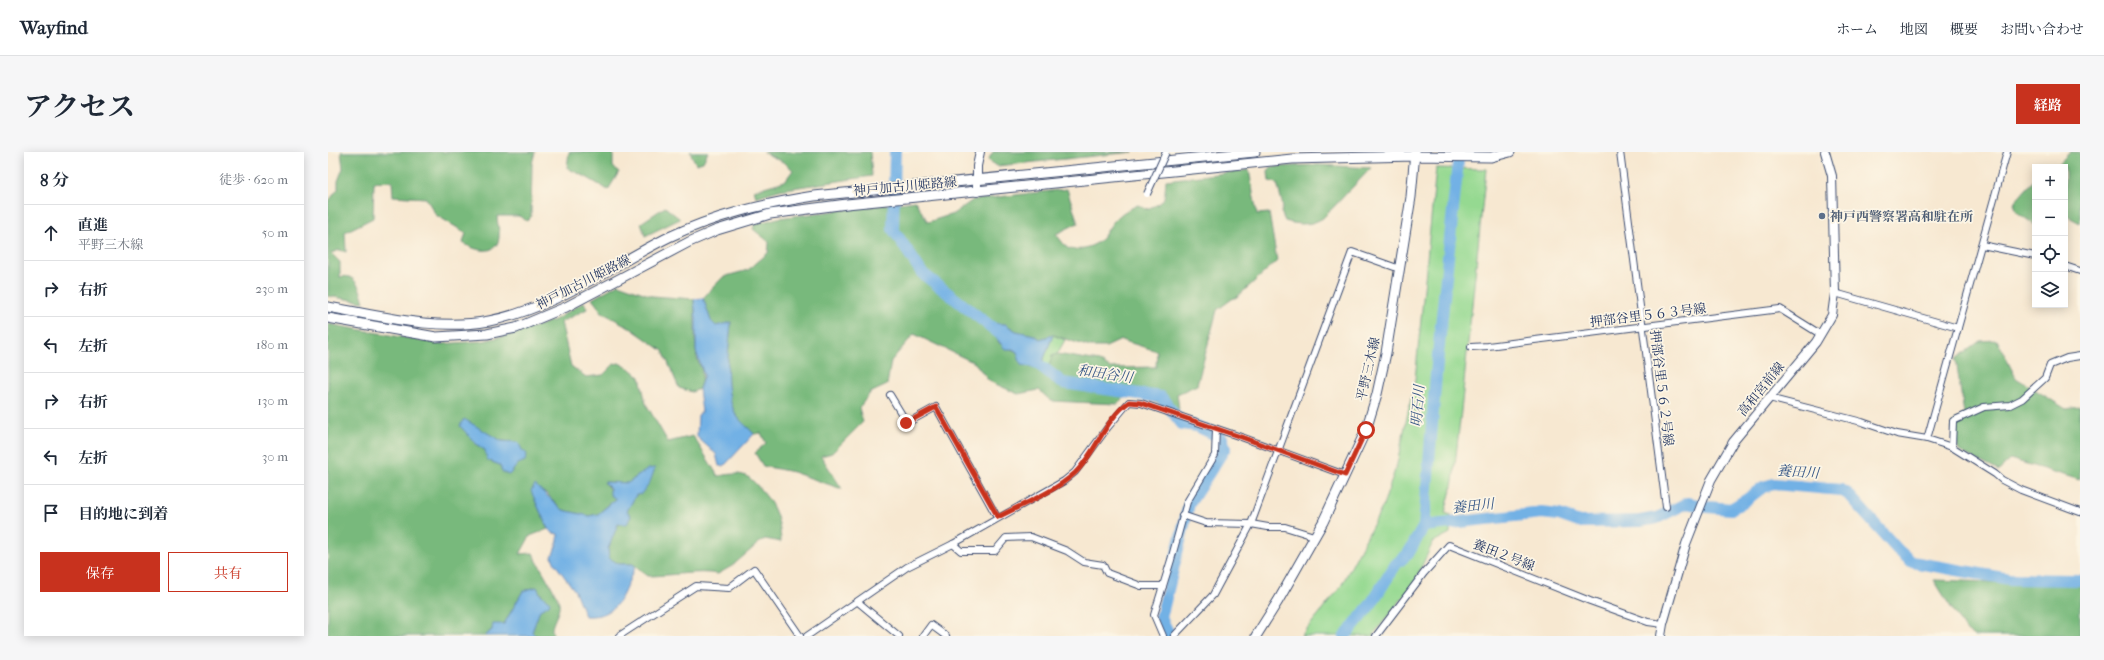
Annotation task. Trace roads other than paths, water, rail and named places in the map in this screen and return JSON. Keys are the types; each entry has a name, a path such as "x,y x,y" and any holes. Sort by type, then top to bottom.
{"main road":[{"name":"神戸加古川姫路線","path":"328,307 421,323 458,324 489,321 533,308 558,298 669,238 736,211 814,196 1255,152"},
{"name":"神戸加古川姫路線","path":"328,318 436,337 460,336 509,330 540,319 566,307 688,242 717,230 770,214 809,208 1292,159 1414,154 1491,157 1510,152"},
{"name":"平野三木線","path":"1256,636 1278,602 1323,522 1366,430 1377,394 1400,269 1411,197 1414,154"}],"street":[{"path":"977,192 977,166 980,152"},
{"path":"1147,194 1166,152"},
{"name":"押部谷里５６２号線","path":"1620,152 1666,507"},
{"name":"高和宮前線","path":"1661,636 1663,624 1686,544 1711,480 1733,442 1820,334 1832,315 1835,293 1832,176 1825,152"},
{"path":"1927,439 2007,152"},
{"path":"1982,245 2032,255"},
{"path":"1174,636 1213,595 1251,524 1352,252 1400,269"},
{"path":"2068,267 2080,271"},
{"path":"1835,293 1958,328"},
{"name":"押部谷里５６３号線","path":"1471,347 1780,308 1820,334"},
{"path":"1952,447 1953,421 1984,407 2010,405 2029,394 2046,378 2050,365 2067,358 2080,356"},
{"path":"890,395 906,423 936,407 998,517"},
{"path":"1769,398 1862,422 1897,434 1927,439 1952,447 2002,480 2021,490 2080,512"},
{"path":"807,636 907,567 953,544 998,517 1054,487 1075,472 1108,427 1129,402 1141,403 1278,450 1345,475"},
{"path":"1164,636 1154,615 1182,515 1187,502 1215,455 1216,429"},
{"path":"1182,515 1206,523 1251,524 1268,527 1285,527 1314,536"},
{"path":"953,544 961,551 994,551 1006,538 1031,537 1067,551 1078,559 1103,565 1107,573 1141,586 1163,586"},
{"name":"養田２号線","path":"1376,636 1424,573 1449,545 1590,601 1648,622 1663,624"},
{"path":"619,636 696,586 720,589 729,588 754,569 800,636"},
{"path":"858,602 899,636"},
{"path":"923,636 931,625 946,636"}],"water":[{"path":"703,298 711,321 716,326 731,322 728,359 728,386 730,398 733,410 739,419 754,434 724,466 719,466 716,454 697,437 698,415 702,412 699,389 704,375 696,351 696,319 694,299"},
{"path":"985,324 1005,324 1016,331 1034,335 1040,339 1053,335 1040,369 1021,365 1017,352 1013,349 1005,349"},
{"path":"464,419 501,441 518,442 522,450 527,454 525,461 518,464 509,475 502,472 500,465 487,460 485,450 481,448 460,426"},
{"path":"655,468 650,482 641,494 636,495 627,511 631,516 627,524 618,524 608,549 609,558 619,564 633,564 635,567 623,595 613,608 606,613 597,616 585,616 575,591 555,564 552,557 558,541 558,534 553,533 548,529 531,491 535,485 563,510 589,516 598,514 616,499 610,495 610,488 604,482 628,483 648,469"},
{"path":"537,587 540,594 550,602 549,605 540,610 532,632 536,636 485,636 492,630 493,624 504,624 523,591"}],"waterway":[{"name":"和田谷川","path":"895,152 893,229 922,273 999,333"},
{"name":"明石川","path":"1345,636 1371,604 1396,564 1408,554 1424,526 1436,374 1459,152"},
{"name":"和田谷川","path":"1029,357 1063,383 1161,397 1182,424 1197,426 1222,438 1225,448 1189,504 1161,618 1170,636"},
{"name":"養田川","path":"1424,526 1542,513 1559,515 1579,522 1640,521 1657,518 1687,503 1731,509 1763,487 1774,484 1841,490 1848,494 1898,550 1912,562 2009,579 2080,580"}],"place":[{"name":"神戸西警察署高和駐在所","path":"1822,216"}]}
